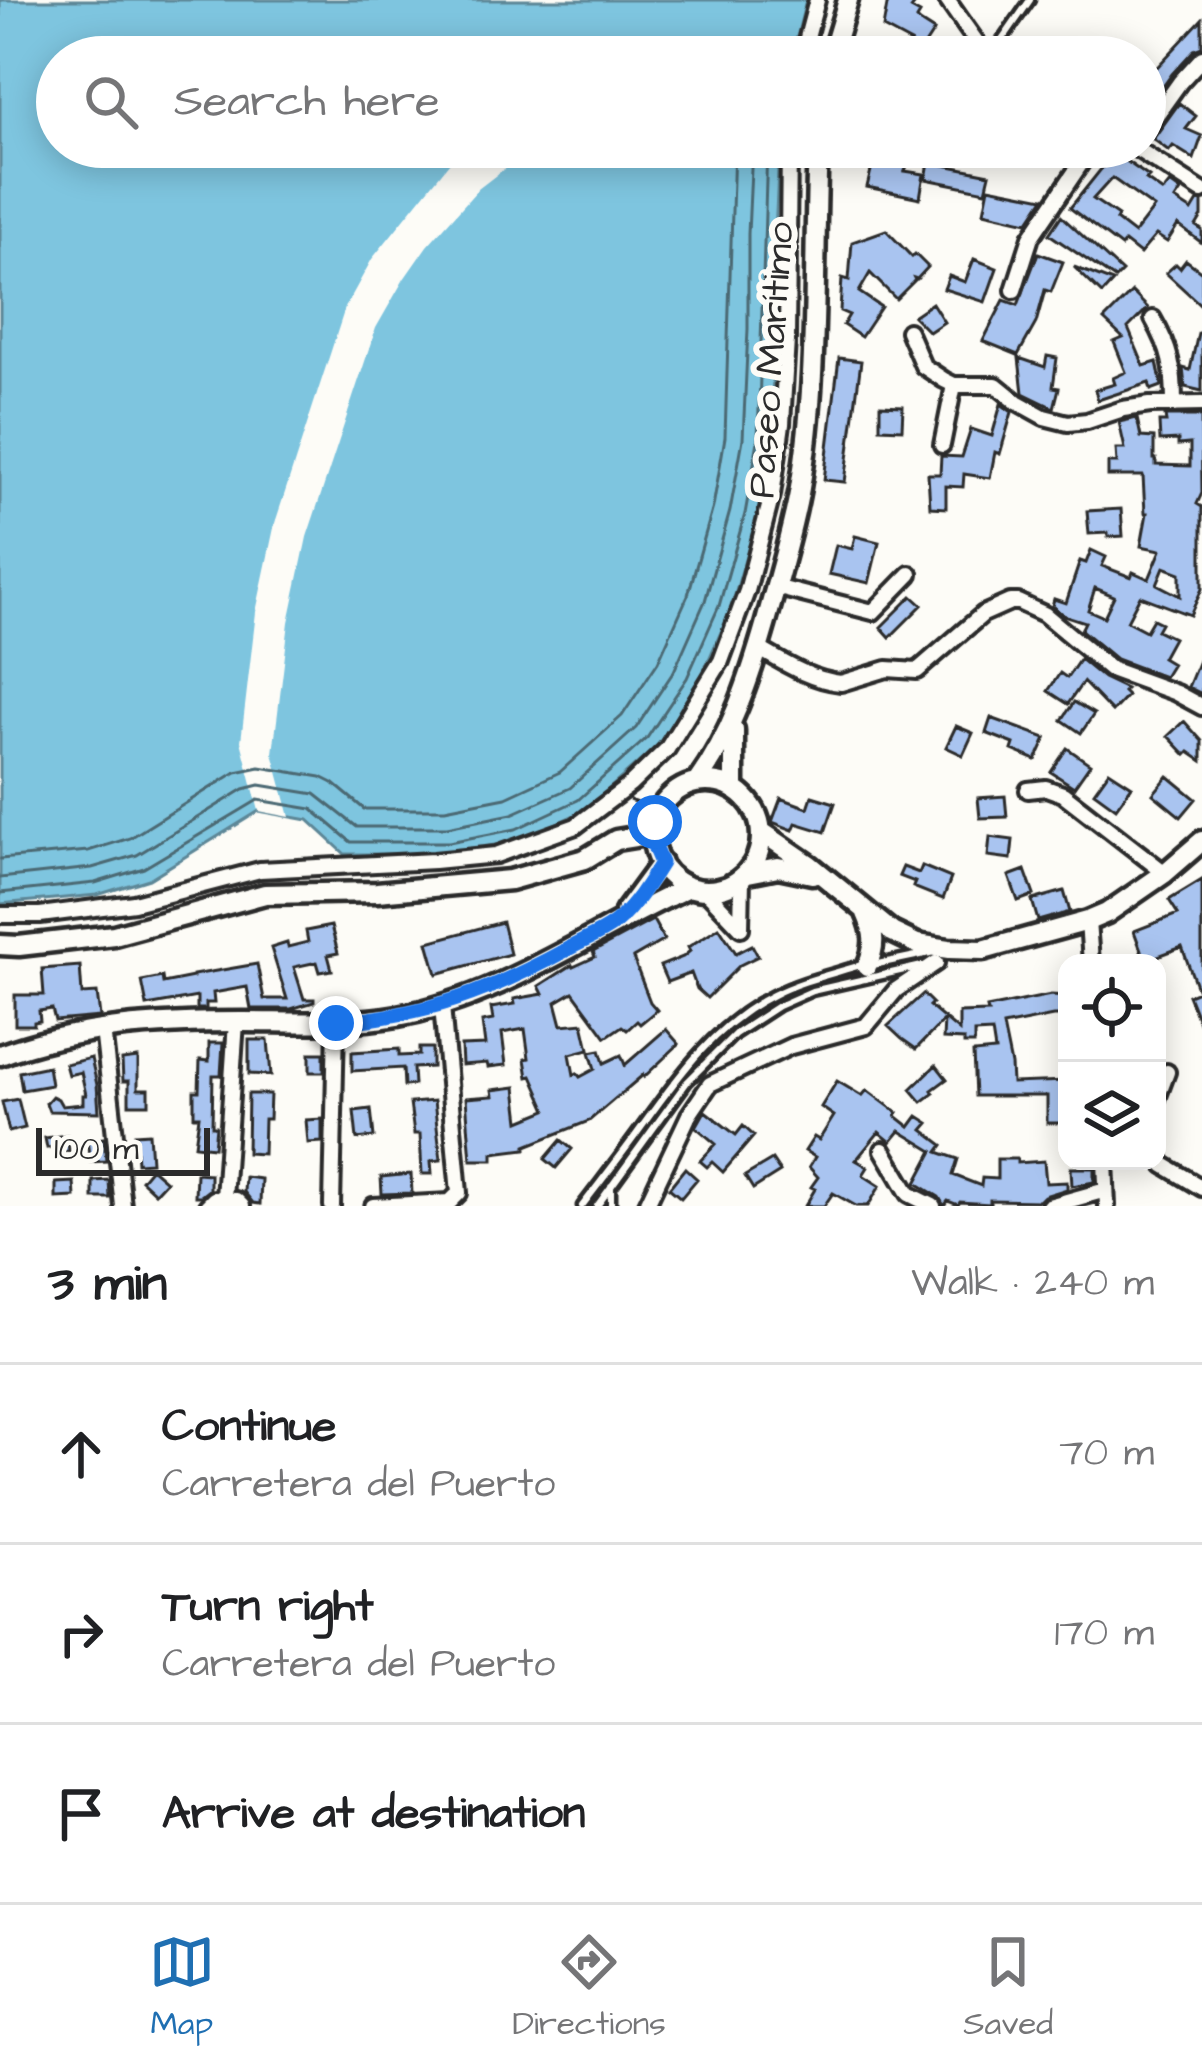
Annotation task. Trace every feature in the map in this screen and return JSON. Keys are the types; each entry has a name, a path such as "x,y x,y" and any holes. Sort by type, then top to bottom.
{"main road":[{"path":"837,36 848,0"},
{"name":"Paseo Marítimo","path":"698,782 715,758 758,648 800,488 814,340 818,168"},
{"name":"Paseo Marítimo","path":"734,788 735,713"},
{"path":"0,1055 55,1037 103,1029 336,1023 398,1016 488,989 614,924 697,888 730,885 745,875 759,854 762,832 754,807 734,788 710,782 682,788 668,798 653,834 668,874 697,888"},
{"path":"762,832 904,940 942,956 983,950 1107,913 1202,842"},
{"path":"0,945 113,935 265,894 377,892 510,880 585,859 616,840 653,834"},
{"path":"614,924 661,863"},
{"path":"745,875 791,868 822,877"},
{"path":"866,913 874,934 867,966"}],"street":[{"path":"808,36 818,0"},
{"path":"947,0 974,36"},
{"path":"1166,102 1202,58"},
{"path":"0,915 134,903 260,870 496,855 576,826 667,749 721,661 747,591 772,495 787,339 789,168"},
{"path":"1014,290 1031,237 1077,168"},
{"path":"1166,168 1202,191"},
{"path":"1153,319 1174,370 1174,405"},
{"path":"908,331 923,366 954,385 996,385 1044,417 1068,423 1123,409 1202,404"},
{"path":"942,446 954,385"},
{"path":"776,587 873,612 910,574"},
{"path":"758,648 832,683 894,668 917,671 983,614 1018,602 1044,614 1110,669 1202,707"},
{"path":"1028,790 1046,788 1064,794 1166,873"},
{"path":"697,888 740,928 745,875"},
{"path":"1088,921 1090,954"},
{"path":"649,1204 689,1115 710,1084 791,1046 866,1026 896,991 942,956"},
{"path":"373,1206 450,1202 459,1193 442,1006"},
{"path":"224,1198 236,1022"},
{"path":"332,1206 336,1023"},
{"path":"103,1029 122,1206"},
{"path":"883,1150 909,1194 933,1206"},
{"path":"1166,1166 1202,1188"},
{"path":"207,1206 224,1198 242,1206"},
{"path":"1048,1206 1107,1198"}],"lane":[{"path":"1004,36 1030,0"},
{"path":"582,1206 700,1049 751,1007 794,986 864,964 942,956"},
{"path":"597,1206 687,1082 720,1046 753,1021 812,991 942,956"},
{"path":"602,1179 611,1185"},
{"path":"611,1185 611,1206"}],"path":[{"path":"616,795 659,812"}],"water":[{"path":"0,0 806,0 797,36 36,36 36,168 778,168 775,329 770,443 757,517 731,609 698,684 657,746 585,810 520,840 449,854 345,854 308,820 259,811 149,879 97,895 0,904"}],"pier":[{"path":"445,168 506,168 478,189 427,246 376,328 307,537 289,622 273,753 290,817 259,811 241,741 256,612 275,523 345,308 372,259"}],"building":[{"path":"888,0 918,0 911,9 934,31 931,36 898,36 883,28"},
{"path":"1202,19 1202,47 1166,82 1166,58"},
{"path":"1179,103 1196,116 1186,129 1202,136 1194,159 1173,146 1166,149 1166,121"},
{"path":"872,168 906,168 924,174 920,198 867,187"},
{"path":"928,168 990,174 986,191 926,179"},
{"path":"1102,168 1136,168 1163,192 1170,183 1181,191 1175,200 1192,211 1202,202 1196,226 1202,230 1202,243 1178,225 1167,242 1156,235 1140,254 1125,242 1121,247 1070,208","holes":["1112,178 1154,208 1134,234 1093,199"]},
{"path":"989,187 1044,198 1028,222 984,212"},
{"path":"1061,216 1122,272 1115,279 1049,234"},
{"path":"886,230 928,267 896,299 870,273 859,292 881,307 861,337 843,325 849,315 840,311 842,278 849,280 852,242"},
{"path":"1038,253 1063,262 1051,292 1045,290 1036,323 1018,355 983,341 1004,300 1018,305"},
{"path":"974,259 997,268 985,302 944,289 949,276 965,282"},
{"path":"1186,260 1202,272 1202,306 1166,273"},
{"path":"1074,267 1113,282 1102,294"},
{"path":"1132,292 1148,308 1128,328 1144,366 1157,362 1162,386 1151,390 1149,383 1098,400 1095,390 1115,384 1113,378 1126,372 1114,342 1123,338 1104,320"},
{"path":"932,303 944,322 929,332 913,316"},
{"path":"1198,333 1202,333 1202,391 1185,387 1183,368 1190,370"},
{"path":"1047,356 1057,358 1053,387 1059,388 1054,408 1023,393 1019,358 1045,367"},
{"path":"839,358 861,361 845,482 824,480"},
{"path":"1001,404 1012,412 990,478 964,474 963,487 946,486 946,508 930,507 928,474 940,474 941,456 962,457 971,429 992,436"},
{"path":"880,405 903,406 902,429 880,428"},
{"path":"1165,416 1201,416 1202,493 1197,504 1202,507 1202,589 1190,615 1140,596 1127,621 1146,631 1153,619 1161,623 1157,630 1173,638 1162,658 1172,664 1164,677 1116,659 1081,630 1085,622 1052,606 1054,599 1066,603 1080,561 1086,563 1091,550 1106,557 1102,566 1149,579 1161,550 1141,546 1147,513 1143,476 1108,476 1108,463 1117,463 1116,449 1125,449 1119,422 1137,418 1141,437 1154,438 1156,465 1190,466 1190,444 1160,441 1159,422 1166,422","holes":["1164,567 1180,573 1180,596 1157,584","1095,588 1114,596 1104,617 1088,610"]},
{"path":"1121,509 1123,536 1089,534 1087,511"},
{"path":"855,536 879,542 869,583 829,574 836,545 852,549"},
{"path":"912,596 922,605 890,637 881,627"},
{"path":"1202,653 1202,694 1188,687"},
{"path":"1080,659 1126,689 1127,696 1112,712 1083,682 1068,704 1048,691 1060,673 1067,678"},
{"path":"1074,702 1094,714 1081,733 1062,720"},
{"path":"991,718 1046,738 1036,760 1012,750 1014,744 986,733"},
{"path":"1184,721 1202,741 1202,761 1189,752 1186,755 1168,736"},
{"path":"956,726 973,733 963,755 946,747"},
{"path":"1067,748 1090,764 1074,787 1051,772"},
{"path":"1109,771 1132,786 1116,808 1094,792"},
{"path":"1168,776 1196,799 1181,817 1153,794"},
{"path":"812,796 835,803 825,832 796,823 793,830 772,822 781,798 808,808"},
{"path":"1005,796 1007,817 980,818 978,798"},
{"path":"990,837 1013,840 1011,859 988,856"},
{"path":"922,866 951,878 943,899 899,876 903,867 919,873"},
{"path":"1025,870 1034,895 1018,901 1009,876"},
{"path":"1202,880 1202,1030 1188,995 1198,991 1182,947 1164,954 1142,954 1134,931 1178,914 1169,900"},
{"path":"1064,891 1070,912 1038,921 1032,900"},
{"path":"653,920 664,940 633,958 657,1010 640,1024 637,1021 627,1030 622,1026 606,1037 573,992 556,1002 562,1025 583,1023 589,1049 570,1054 574,1075 595,1069 590,1052 600,1050 604,1063 621,1055 625,1065 666,1029 679,1044 589,1121 526,1149 493,1153 493,1160 471,1160 466,1098 493,1096 492,1090 516,1087 520,1121 547,1110 532,1076 528,1077 525,1029 502,1033 506,1065 462,1065 461,1046 485,1045 482,1022 493,1020 491,1008 543,994 539,986"},
{"path":"502,922 510,954 437,974 428,942"},
{"path":"331,926 338,953 328,955 332,970 320,972 317,962 294,967 304,999 314,1002 291,1009 251,1009 247,987 213,993 214,1003 206,1003 206,1009 197,1009 197,997 147,1006 142,981 162,977 163,983 257,964 264,999 287,999 271,948 308,942 306,931"},
{"path":"719,927 736,953 752,945 758,956 740,965 707,998 691,973 667,982 660,966 683,957 688,947"},
{"path":"80,966 82,994 97,993 100,1017 55,1021 52,1009 39,1011 40,1021 34,1025 15,1025 15,995 44,995 42,969"},
{"path":"923,994 932,1003 929,1006 959,1031 959,1013 988,1012 987,1008 1058,995 1058,1016 1003,1026 1012,1083 1058,1081 1058,1123 1047,1123 1047,1096 975,1096 973,1053 995,1051 992,1032 974,1033 974,1044 943,1039 944,1020 916,1049 888,1026"},
{"path":"249,1040 268,1040 271,1075 249,1074"},
{"path":"209,1043 223,1043 221,1075 213,1075 214,1147 195,1145 199,1116 194,1116 194,1091 199,1091 200,1060 209,1061"},
{"path":"419,1048 432,1048 432,1067 413,1068 414,1085 404,1086 403,1068 352,1071 352,1052 399,1049 399,1056 419,1055"},
{"path":"310,1053 324,1053 324,1072 310,1072"},
{"path":"91,1058 99,1112 49,1111 46,1103 52,1096 62,1106 83,1104 81,1072 68,1075 65,1064"},
{"path":"138,1058 138,1089 149,1089 149,1104 129,1104 129,1081 123,1081 122,1060"},
{"path":"936,1065 947,1079 922,1102 911,1089"},
{"path":"48,1066 51,1085 22,1090 19,1072"},
{"path":"837,1081 862,1096 867,1090 910,1127 918,1116 929,1123 923,1130 943,1145 938,1152 958,1159 953,1175 981,1186 982,1178 997,1179 997,1159 1044,1161 1046,1183 1067,1182 1067,1189 1039,1201 958,1205 948,1201 944,1206 939,1197 916,1183 933,1151 900,1131 891,1142 879,1132 856,1160 868,1167 863,1175 880,1186 868,1206 856,1206 833,1193 824,1206 805,1206 818,1177 809,1167 815,1157 805,1151 814,1137 819,1140 834,1116 821,1107"},
{"path":"248,1094 270,1094 263,1154 247,1153"},
{"path":"18,1099 25,1128 9,1132 2,1102"},
{"path":"434,1101 441,1160 431,1161 432,1174 422,1174 420,1134 414,1134 410,1103"},
{"path":"371,1109 374,1137 357,1139 354,1111"},
{"path":"705,1111 736,1135 743,1126 754,1136 723,1172 712,1162 707,1167 700,1161 716,1144 696,1127"},
{"path":"322,1119 322,1142 308,1143 306,1120"},
{"path":"149,1133 151,1162 137,1163 135,1134"},
{"path":"67,1135 69,1151 55,1153 54,1147 47,1148 45,1138"},
{"path":"104,1138 106,1161 90,1162 87,1140"},
{"path":"561,1140 572,1149 556,1168 545,1159"},
{"path":"772,1160 780,1172 753,1189 745,1176"},
{"path":"151,1168 166,1181 155,1193 141,1180"},
{"path":"685,1168 697,1179 681,1198 669,1188"},
{"path":"1071,1170 1094,1170 1094,1182 1072,1186"},
{"path":"196,1173 210,1174 210,1189 201,1196 195,1196"},
{"path":"411,1174 412,1193 382,1194 381,1177"},
{"path":"245,1177 261,1179 260,1204 244,1192"},
{"path":"109,1180 110,1198 93,1198 93,1181"},
{"path":"74,1182 75,1197 56,1198 56,1183"}],"route":[{"path":"336,1023 442,1006 488,989 614,924 661,863 655,849 655,822"}]}
